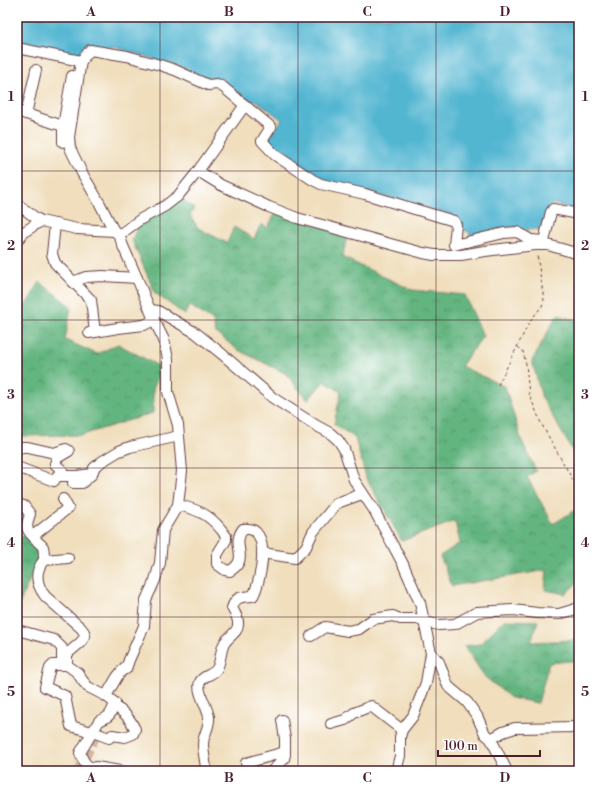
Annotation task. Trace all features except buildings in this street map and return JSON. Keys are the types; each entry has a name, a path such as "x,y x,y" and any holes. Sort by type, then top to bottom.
{"street":[{"path":"17,48 78,61"},
{"path":"70,148 63,142 63,126 78,61 90,50 127,56 175,70 208,85 217,84 271,127 262,141 275,155 321,184 365,194 454,221 456,225 454,245 504,233 517,232 531,240 544,241 553,209 579,214"},
{"path":"78,61 69,137 70,148 82,173 116,233 164,340 168,359 168,392 178,425 182,471 178,505 163,530 160,563 155,580 146,600 144,626 126,669 125,667 121,672 112,699 112,713 107,718 99,721 80,753 83,762 95,770 96,767 120,771"},
{"path":"36,70 21,113 63,126"},
{"path":"17,204 41,221 77,229 116,233 172,202 184,191 245,105"},
{"path":"198,171 221,185 297,218 423,253 434,255 461,255 535,245 548,245 579,254"},
{"path":"17,241 24,232 41,221"},
{"path":"55,224 52,254 55,263 91,300 92,332 144,325 154,320"},
{"path":"73,282 86,277 103,276 137,278"},
{"path":"151,310 158,311 196,333 273,398 330,433 338,440 344,449 354,480 374,510 403,564 420,603 431,653 426,683 413,716 402,730 400,737 400,756 396,771"},
{"path":"73,483 82,484 92,474 94,468 119,451 130,447 179,436"},
{"path":"17,450 22,447 28,447 54,453 66,449 69,451 57,458 55,464 62,470 58,479 58,484 68,508 33,536"},
{"path":"17,467 58,479 92,474"},
{"path":"262,553 295,558 306,547 313,532 337,504 359,495 362,492"},
{"path":"17,504 24,506 30,514 26,523 27,529 29,534 33,536 43,547 44,560 40,565 37,579 41,591 84,632 85,636 81,642 67,654 67,665"},
{"path":"178,505 191,508 208,516 220,526 226,536 226,540 217,555 217,564 225,570 230,571 237,567 240,560 238,538 243,528 254,529 259,535 262,553 262,563 253,596 240,597 234,602 232,608 237,618 237,630 227,639 224,644 217,669 211,675 202,678 199,684 209,717 203,742 206,771"},
{"path":"44,560 68,558"},
{"path":"311,636 325,627 348,631 359,629 373,619 393,616 400,619 417,619 439,625 455,624 477,612 513,610 559,614 579,608"},
{"path":"17,630 54,640 62,648 62,659 67,665 78,673 88,687 112,699 132,722 135,729 133,734 125,737 112,736 109,738 71,726 65,696 45,688 50,668 53,665 67,665"},
{"path":"431,653 438,662 448,686 467,702 477,716 485,734 491,739 507,771"},
{"path":"331,724 345,720 354,713 371,706 402,730"},
{"path":"272,771 284,759 285,754 285,740 282,720"},
{"path":"491,739 503,732 515,728 579,727"},
{"path":"246,763 281,753 285,754"}],"path":[{"path":"498,385 530,321 542,306 544,300 535,245"},
{"path":"518,347 523,351 529,394 541,423 579,491"}],"green space":[{"path":"179,197 194,208 190,215 198,228 227,243 234,227 254,239 261,224 267,228 276,213 348,234 342,257 412,290 465,295 483,336 461,366 505,387 521,439 536,471 527,477 553,524 579,508 579,581 565,594 545,590 547,570 452,586 440,556 460,543 455,521 402,541 366,478 355,438 334,424 341,392 324,381 308,400 285,373 238,350 215,332 213,321 189,305 185,315 155,293 132,240 139,223"},
{"path":"40,282 71,307 65,340 97,354 118,344 162,368 153,389 153,413 82,435 17,436 17,315 19,316"},
{"path":"557,315 579,321 579,462 542,398 532,361"},
{"path":"17,535 19,537 29,536 40,554 19,605 17,605"},
{"path":"504,620 538,621 531,642 579,640 579,660 549,663 538,703 511,698 485,677 464,646 480,644"}],"water":[{"path":"17,17 579,17 579,210 553,204 547,209 541,229 525,230 515,227 492,230 472,236 467,231 458,228 459,219 421,206 319,180 281,155 267,140 282,120 256,100 250,104 219,78 205,80 187,69 114,47 96,47 80,58 17,43"}],"tunnel":[{"path":"78,771 100,727"}]}
